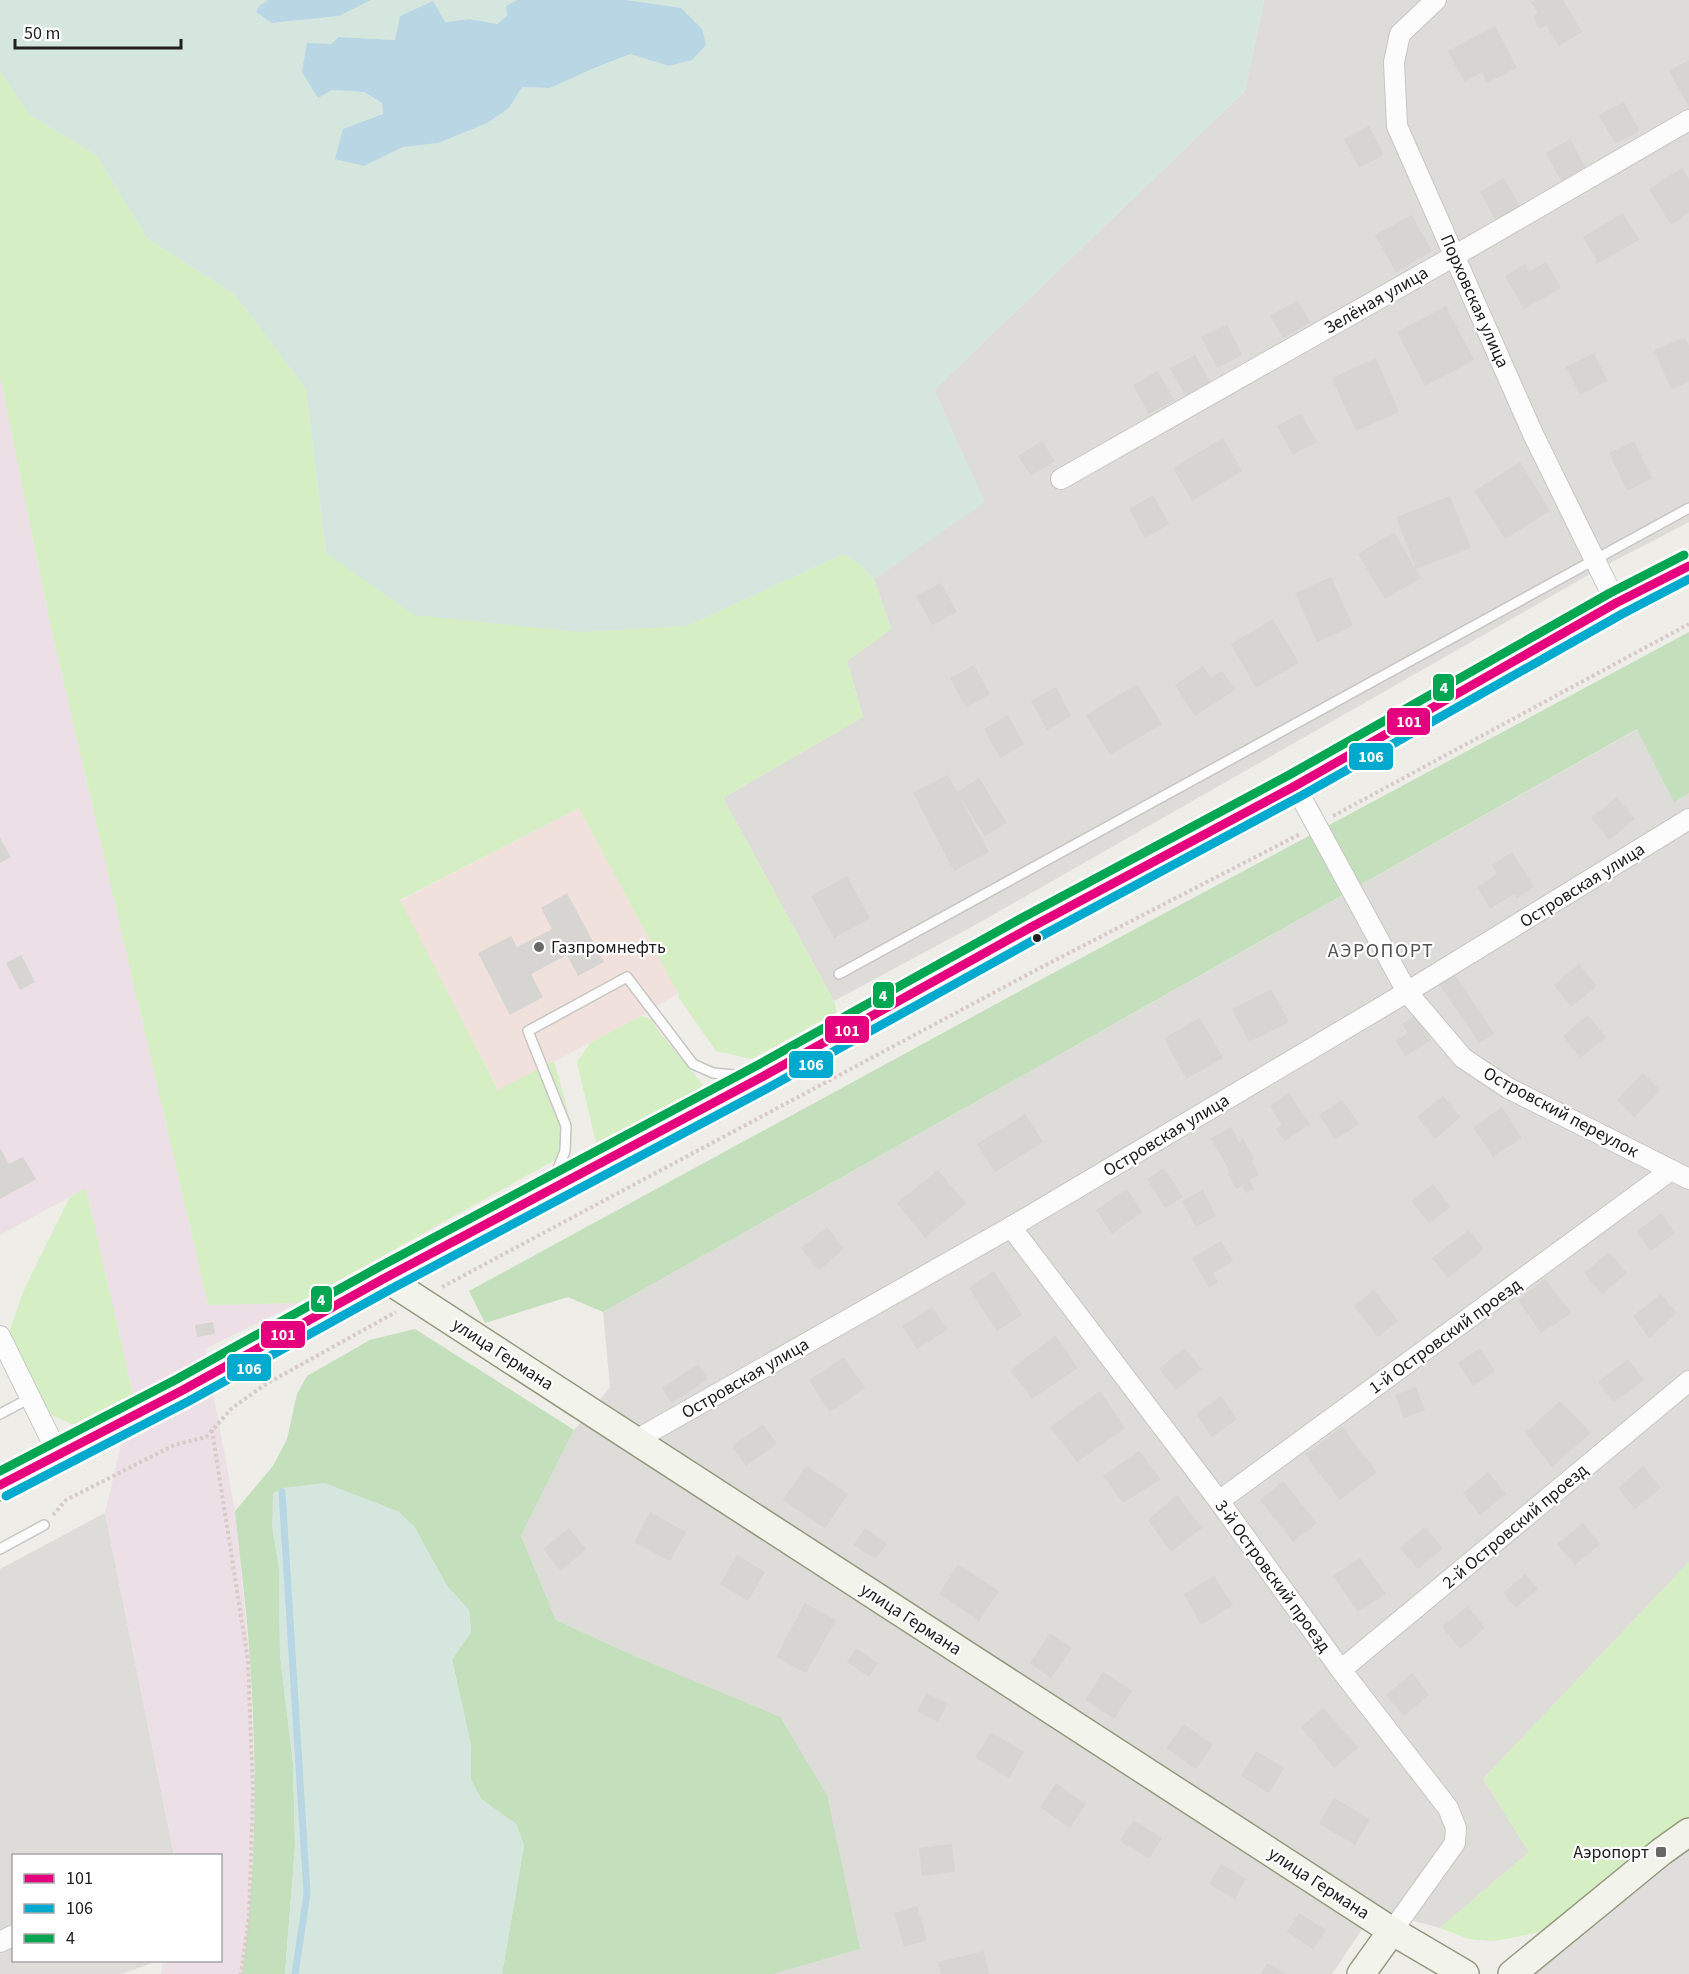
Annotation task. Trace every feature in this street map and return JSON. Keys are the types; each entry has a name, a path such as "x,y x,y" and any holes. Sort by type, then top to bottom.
{"main road":[{"path":"0,1485 183,1390 385,1278 541,1197 762,1077 1026,930 1295,786 1616,603 1689,566"}],"street":[{"name":"Порховская улица","path":"1436,0 1400,34 1394,62 1397,126 1456,255 1533,434 1616,603"},
{"name":"Зелёная улица","path":"1061,479 1689,120"},
{"name":"Островский переулок","path":"1295,786 1407,992 1463,1058 1508,1088 1689,1179"},
{"name":"Островская улица","path":"636,1440 1011,1227 1407,992 1689,819"},
{"name":"1-й Островский проезд","path":"1219,1501 1671,1170"},
{"name":"3-й Островский проезд","path":"1011,1227 1219,1501 1341,1670 1448,1808 1456,1828 1455,1843 1392,1931"},
{"name":"улица Германа","path":"385,1278 1392,1931"},
{"path":"0,1336 58,1454"},
{"name":"2-й Островский проезд","path":"1341,1670 1689,1381"},
{"path":"1512,1974 1661,1852 1689,1832"},
{"path":"1361,1974 1392,1931 1465,1974"}],"lane":[{"path":"839,974 1689,508"},
{"path":"541,1197 557,1174 565,1151 566,1126 528,1031 627,977 693,1064 713,1073 762,1077"},
{"path":"0,1414 30,1398"},
{"path":"0,1549 44,1525"}],"path":[{"path":"44,1525 66,1500 174,1445 206,1437 232,1408 266,1384 418,1300 1040,968 1317,825 1689,624"},
{"path":"212,1430 248,1661 253,1793 249,1916 241,1974"}],"shaded area":[{"path":"0,0 268,0 259,6 273,23 339,16 371,0 517,0 506,6 507,16 497,24 470,19 445,22 395,40 339,37 332,90 364,92 382,103 383,114 364,166 403,147 438,143 509,108 522,87 550,88 632,54 667,66 626,0 1264,0 1245,91 934,390 985,502 874,579 858,563 843,554 687,626 579,632 414,615 326,553 306,389 235,295 147,238 96,155 30,115 0,71"},
{"path":"1264,0 1689,0 1689,522 1599,569 977,924 834,1001 723,798 863,717 847,661 891,629 874,579 984,502 934,390 1245,91"},
{"path":"0,377 49,619 208,1305 298,1303 205,1349 235,1511 250,1660 255,1793 250,1916 242,1974 161,1974 163,1962 222,1962 222,1854 174,1854 105,1513 133,1394 86,1188 0,1235"},
{"name":"Аэропорт","path":"1638,729 1674,801 1689,793 1689,1562 1483,1779 1529,1852 1440,1928 1375,1910 1332,1974 773,1974 860,1949 639,1658 556,1620 521,1536 574,1430 610,1387 603,1312"},
{"name":"Газпромнефть","path":"579,808 678,993 641,1016 499,1091 400,901"},
{"path":"324,1483 399,1512 414,1526 447,1586 469,1610 471,1632 452,1660 471,1746 471,1780 481,1799 516,1824 524,1845 502,1974 285,1974 295,1846 293,1763 280,1655 279,1568 272,1525 273,1493 283,1488"},
{"path":"105,1513 174,1854 12,1854 12,1962 155,1962 121,1974 0,1974 0,1569"},
{"path":"1689,1846 1689,1974 1513,1974"}],"green space":[{"path":"0,71 30,115 96,155 147,238 235,295 306,389 326,553 687,626 843,554 858,563 874,579 891,629 847,661 863,717 723,798 834,1001 837,1012 752,1059 716,1051 679,998 579,808 400,900 498,1090 554,1061 572,1126 571,1151 298,1303 208,1305 49,619 0,377"},
{"path":"1689,632 1689,793 1674,802 1637,729 603,1312 568,1297 485,1323 469,1291 1042,979"},
{"path":"641,1016 653,1020 656,1028 704,1086 596,1143 577,1062 590,1043"},
{"path":"86,1188 133,1394 79,1427 44,1412 8,1336 23,1292 70,1197"},
{"path":"415,1329 574,1430 521,1536 556,1620 639,1658 780,1717 827,1795 860,1949 773,1974 502,1974 524,1845 516,1824 481,1799 471,1780 471,1746 452,1659 471,1632 469,1610 447,1586 414,1527 399,1512 324,1483 272,1525 279,1568 280,1655 293,1763 295,1846 285,1974 242,1974 251,1896 254,1778 249,1642 235,1511 273,1466 287,1439 297,1394 307,1376 370,1340"},
{"path":"1689,1562 1689,1830 1566,1917 1536,1933 1494,1941 1469,1939 1440,1928 1529,1852 1483,1779"}],"water":[{"path":"268,0 371,0 339,16 272,23 256,12 259,6"},
{"path":"517,0 626,0 681,8 702,29 706,45 692,60 668,66 631,54 550,88 522,87 509,108 487,123 438,143 403,147 364,166 335,159 343,129 383,114 382,103 364,92 332,90 318,98 302,72 307,43 331,44 339,37 395,40 400,16 433,1 445,22 470,19 497,24 507,16 506,6"}],"building":[{"path":"1563,0 1582,32 1559,46 1546,25 1540,29 1533,17 1538,13 1531,2"},
{"path":"1495,26 1517,68 1487,83 1482,72 1464,82 1448,51"},
{"path":"1689,60 1689,107 1669,71"},
{"path":"1624,102 1640,131 1615,144 1599,115"},
{"path":"1369,126 1384,155 1359,168 1344,139"},
{"path":"1570,139 1586,168 1561,181 1546,153"},
{"path":"1682,168 1689,179 1689,213 1671,225 1649,189"},
{"path":"1504,178 1520,207 1496,221 1480,192"},
{"path":"1623,213 1639,240 1598,263 1583,237"},
{"path":"1412,215 1432,251 1396,272 1375,235"},
{"path":"1546,262 1561,288 1524,309 1505,276 1525,264 1529,272"},
{"path":"1298,300 1310,323 1283,338 1270,316"},
{"path":"1446,306 1474,360 1425,386 1397,332"},
{"path":"1227,324 1242,355 1217,368 1201,337"},
{"path":"1685,337 1689,346 1689,382 1671,389 1654,350"},
{"path":"1594,353 1608,381 1580,395 1566,367"},
{"path":"1195,355 1211,384 1186,397 1170,368"},
{"path":"1376,358 1399,412 1356,431 1332,378"},
{"path":"1158,371 1174,400 1149,414 1133,385"},
{"path":"1301,413 1317,442 1293,455 1277,426"},
{"path":"1223,438 1242,471 1192,501 1173,468"},
{"path":"1042,441 1055,461 1031,476 1018,456"},
{"path":"1634,441 1652,478 1627,491 1609,453"},
{"path":"1520,462 1550,511 1505,539 1474,491"},
{"path":"1153,495 1169,524 1145,538 1129,509"},
{"path":"1450,496 1471,548 1416,569 1396,517"},
{"path":"1394,532 1421,578 1385,599 1358,554"},
{"path":"1331,577 1353,626 1317,642 1295,593"},
{"path":"941,583 957,612 932,625 916,596"},
{"path":"1273,619 1299,663 1256,688 1231,644"},
{"path":"974,665 990,694 966,708 950,678"},
{"path":"1203,666 1211,678 1222,671 1235,690 1195,716 1175,685"},
{"path":"1137,684 1162,724 1110,755 1086,715"},
{"path":"1056,687 1071,716 1047,730 1031,701"},
{"path":"1008,715 1024,744 1000,758 984,729"},
{"path":"948,775 957,792 979,778 1007,823 985,836 959,796 989,852 954,871 913,793"},
{"path":"1617,797 1635,819 1609,840 1591,818"},
{"path":"0,838 11,857 0,863"},
{"path":"1512,852 1534,887 1517,898 1514,894 1490,909 1477,887 1497,874 1492,865"},
{"path":"847,876 870,918 834,938 811,896"},
{"path":"567,893 604,962 578,976 567,955 531,974 543,997 510,1015 478,953 511,936 517,947 552,929 541,908"},
{"path":"21,955 35,982 20,990 6,963"},
{"path":"1579,964 1597,986 1571,1007 1554,985"},
{"path":"1454,974 1494,1034 1479,1043 1439,984"},
{"path":"1271,989 1289,1022 1249,1042 1232,1009"},
{"path":"1415,1015 1431,1040 1406,1056 1396,1041 1408,1033 1402,1024"},
{"path":"1588,1015 1606,1037 1580,1058 1563,1036"},
{"path":"1200,1018 1223,1058 1186,1079 1164,1038"},
{"path":"1643,1073 1660,1090 1634,1117 1617,1100"},
{"path":"1289,1093 1310,1124 1285,1141 1276,1129 1282,1125 1270,1106"},
{"path":"1443,1096 1461,1117 1435,1139 1417,1117"},
{"path":"1342,1100 1359,1124 1335,1140 1319,1115"},
{"path":"1502,1107 1522,1138 1493,1157 1473,1127"},
{"path":"1025,1114 1043,1142 995,1172 977,1144"},
{"path":"1231,1127 1239,1142 1243,1139 1254,1159 1251,1161 1259,1175 1249,1180 1254,1189 1246,1193 1242,1186 1236,1189 1228,1174 1230,1172 1211,1138"},
{"path":"0,1148 9,1164 23,1157 36,1179 0,1199"},
{"path":"1164,1168 1183,1197 1165,1208 1147,1179"},
{"path":"938,1170 966,1204 925,1238 897,1203"},
{"path":"1433,1184 1451,1207 1429,1223 1411,1201"},
{"path":"1127,1189 1142,1212 1112,1234 1096,1210"},
{"path":"1203,1190 1216,1216 1196,1227 1182,1201"},
{"path":"1661,1213 1675,1233 1651,1251 1636,1232"},
{"path":"827,1227 844,1249 819,1270 801,1248"},
{"path":"1469,1230 1484,1249 1448,1278 1432,1258"},
{"path":"1221,1241 1233,1261 1213,1273 1218,1282 1209,1288 1192,1258"},
{"path":"1609,1252 1627,1273 1602,1294 1584,1273"},
{"path":"994,1271 1022,1315 997,1331 969,1288"},
{"path":"1545,1279 1572,1313 1541,1333 1518,1300"},
{"path":"1374,1290 1398,1321 1378,1337 1354,1306"},
{"path":"1661,1294 1677,1313 1649,1338 1633,1316"},
{"path":"932,1307 947,1330 917,1349 902,1326"},
{"path":"213,1322 215,1334 197,1337 195,1325"},
{"path":"1056,1335 1078,1368 1032,1399 1010,1370"},
{"path":"1184,1348 1202,1369 1176,1390 1159,1369"},
{"path":"1480,1348 1495,1371 1473,1386 1458,1363"},
{"path":"844,1357 865,1388 830,1412 809,1380"},
{"path":"1628,1359 1644,1380 1614,1402 1598,1382"},
{"path":"698,1364 708,1379 672,1403 662,1388"},
{"path":"1416,1387 1425,1410 1404,1418 1395,1395"},
{"path":"1100,1391 1125,1428 1077,1462 1050,1427"},
{"path":"1221,1396 1237,1419 1212,1437 1196,1414"},
{"path":"1560,1401 1591,1433 1552,1467 1525,1433"},
{"path":"763,1424 777,1444 746,1466 732,1446"},
{"path":"1342,1427 1377,1472 1340,1500 1305,1455"},
{"path":"1139,1451 1161,1479 1123,1503 1103,1476"},
{"path":"806,1466 848,1494 825,1528 783,1500"},
{"path":"1643,1466 1661,1488 1635,1509 1618,1488"},
{"path":"1488,1472 1506,1494 1480,1515 1463,1493"},
{"path":"1283,1481 1317,1523 1293,1542 1260,1500"},
{"path":"1177,1495 1202,1528 1171,1552 1148,1520"},
{"path":"650,1512 686,1532 670,1561 634,1542"},
{"path":"1583,1523 1600,1544 1575,1565 1557,1544"},
{"path":"1425,1527 1443,1548 1418,1569 1400,1548"},
{"path":"569,1528 586,1549 561,1571 543,1549"},
{"path":"865,1528 887,1543 876,1559 854,1545"},
{"path":"737,1555 765,1572 748,1601 720,1584"},
{"path":"1360,1558 1386,1594 1358,1612 1333,1576"},
{"path":"958,1564 999,1591 979,1621 939,1594"},
{"path":"1525,1574 1538,1589 1516,1608 1503,1593"},
{"path":"1214,1576 1233,1605 1201,1625 1184,1594"},
{"path":"805,1603 836,1620 806,1673 776,1657"},
{"path":"1468,1606 1485,1628 1460,1649 1442,1627"},
{"path":"1050,1633 1072,1648 1051,1678 1030,1663"},
{"path":"856,1648 878,1663 869,1677 847,1662"},
{"path":"1103,1672 1132,1691 1114,1719 1085,1700"},
{"path":"1412,1673 1429,1695 1404,1716 1386,1695"},
{"path":"926,1693 948,1703 938,1722 917,1711"},
{"path":"1323,1708 1359,1747 1334,1768 1301,1727"},
{"path":"1184,1724 1213,1745 1196,1769 1166,1748"},
{"path":"991,1732 1024,1752 1009,1778 975,1757"},
{"path":"1256,1751 1284,1768 1269,1793 1241,1776"},
{"path":"1056,1783 1086,1804 1070,1828 1040,1807"},
{"path":"1334,1798 1370,1819 1355,1845 1319,1824"},
{"path":"1134,1820 1162,1838 1149,1859 1120,1841"},
{"path":"952,1844 955,1872 922,1876 919,1848"},
{"path":"1221,1864 1246,1879 1235,1899 1209,1884"},
{"path":"917,1906 927,1940 904,1947 894,1913"},
{"path":"1299,1913 1326,1930 1313,1949 1287,1932"},
{"path":"984,1951 989,1974 941,1974 938,1962"},
{"path":"1267,1963 1287,1974 1261,1974"}],"waterway":[{"path":"282,1492 307,1894 295,1974"}],"transit line":[{"name":"4","path":"0,1471 177,1379 379,1267 756,1066 1020,919 1289,775 1610,593 1684,555"},
{"name":"101","path":"0,1485 183,1390 385,1278 762,1077 1026,930 1295,786 1616,603 1689,566"},
{"name":"106","path":"6,1496 189,1401 391,1289 768,1088 1032,941 1301,796 1622,614 1689,579"}],"place":[{"name":"Газпромнефть","path":"539,947"},
{"name":"Аэропорт","path":"1661,1852"}],"district":[{"name":"АЭРОПОРТ","path":"1381,950"}]}
